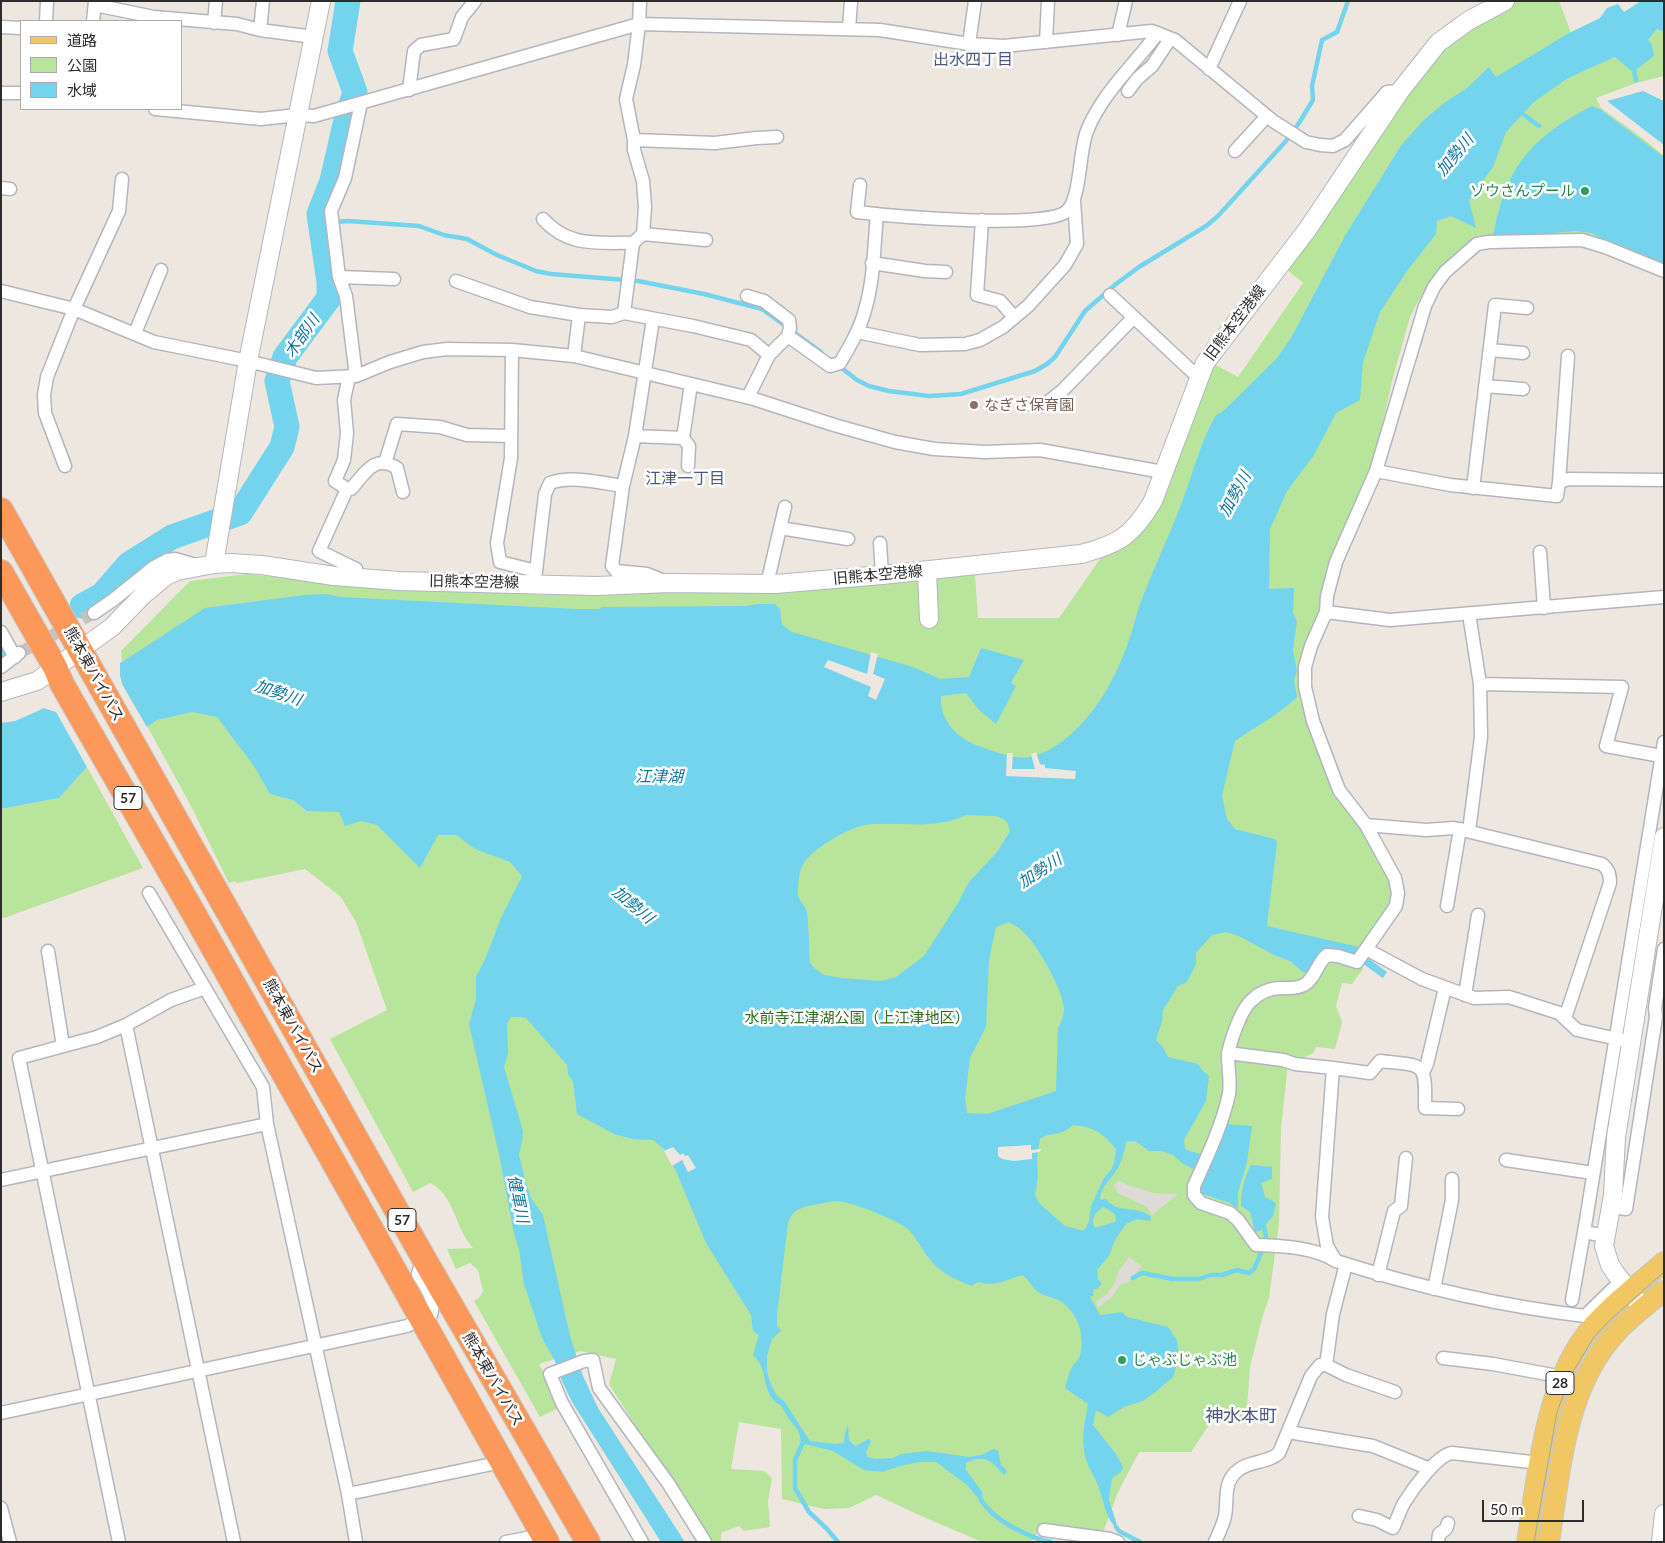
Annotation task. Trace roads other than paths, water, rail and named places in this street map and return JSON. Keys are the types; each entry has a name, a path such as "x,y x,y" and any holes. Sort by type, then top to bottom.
{"highway":[{"name":"熊本東バイパス","path":"1,510 423,1257 588,1542"},
{"name":"熊本東バイパス","path":"1,572 545,1538"}],"main road":[{"name":"28","path":"1527,1542 1550,1414 1563,1377 1576,1352 1593,1327 1626,1286 1664,1262"},
{"name":"28","path":"1549,1542 1571,1419 1578,1394 1594,1363 1611,1339 1664,1291"}],"street":[{"path":"46,20 47,1"},
{"path":"214,23 216,1"},
{"path":"260,30 263,1"},
{"path":"94,613 154,567 167,560 175,559 208,565 224,502 248,361 321,1"},
{"path":"409,90 414,51 421,44 454,40 462,17 475,1"},
{"path":"640,1 634,65 626,99 634,140 634,150 643,181 645,207 644,234"},
{"path":"849,29 851,1"},
{"path":"969,44 975,1"},
{"path":"1046,42 1048,1"},
{"path":"1118,35 1126,1"},
{"path":"1210,69 1240,1"},
{"name":"旧熊本空港線","path":"1,692 59,675 85,658 144,594 166,576 177,571 208,565 230,563 262,565 355,578 399,581 535,577 596,586 669,583 767,584 882,576 1081,554 1105,547 1121,539 1132,530 1143,518 1153,501 1204,363 1307,230 1400,91 1438,43 1468,21 1505,1"},
{"path":"93,20 95,3 154,19 169,20"},
{"path":"182,21 237,24 260,30 314,37"},
{"path":"166,110 260,119 297,115 314,116 639,24 880,30 969,44 1004,46 1152,31 1170,39 1267,116 1306,142 1320,146 1332,146 1346,140 1387,92 1400,91"},
{"path":"1,27 20,28"},
{"path":"857,332 920,345 965,344 980,340 1003,326 1028,306 1064,265 1077,244 1074,201 1085,133 1091,120 1127,69 1158,33"},
{"path":"1128,92 1137,79 1152,66 1170,39"},
{"path":"1,94 20,93"},
{"path":"347,489 335,481 344,460 347,433 344,400 353,376 346,296 339,277 331,211 346,178 361,103"},
{"path":"1235,151 1267,116"},
{"path":"634,140 715,143 777,137"},
{"path":"66,466 45,413 44,395 47,377 74,309 119,211 122,179"},
{"path":"860,185 857,212 877,214 1017,221 1047,219 1059,216 1068,211 1074,201"},
{"path":"788,336 830,366 840,363 857,332 865,310 877,214"},
{"path":"543,219 553,231 579,242 633,243 644,234 706,240"},
{"path":"982,220 977,296 1000,301 1014,317"},
{"path":"1362,954 1396,906 1398,893 1395,878 1366,825 1339,790 1313,721 1305,687 1305,667 1311,646 1326,612 1327,596 1336,562 1376,471 1425,306 1434,287 1445,272 1477,244 1489,242 1582,240 1605,247 1664,271"},
{"path":"624,313 633,243"},
{"path":"872,263 925,271 946,272"},
{"path":"135,333 161,270"},
{"path":"339,277 394,279"},
{"path":"456,281 530,308 579,315 612,317 624,313 693,326 751,340 769,356"},
{"path":"1,291 74,309 154,342 248,361 316,378 353,376 423,352 512,350 574,356 748,397 834,425 896,442 934,449 985,452 1040,450 1163,472"},
{"path":"1110,295 1198,377"},
{"path":"747,296 764,300 789,320 790,328 788,336 769,356 748,397"},
{"path":"1473,488 1495,305 1528,308"},
{"path":"574,356 579,315"},
{"path":"1028,404 1043,406 1062,391 1134,318"},
{"path":"653,319 635,436 623,486 612,566 616,571 647,574 669,583"},
{"path":"512,350 511,458 497,543 500,562 535,577 545,494 550,483 559,480 576,480 623,486"},
{"path":"1490,350 1523,352"},
{"path":"1376,471 1450,485 1557,496 1568,356"},
{"path":"688,466 689,446 683,438 691,384"},
{"path":"1485,386 1523,389"},
{"path":"385,463 398,424 440,426 467,435 511,436"},
{"path":"635,436 683,438"},
{"path":"355,578 356,569 319,551 347,489 351,489 365,471 373,465 385,463 396,468 403,492"},
{"path":"1559,482 1570,480 1664,480"},
{"path":"767,584 785,507"},
{"path":"780,528 848,539"},
{"path":"880,543 882,576"},
{"path":"1540,552 1544,608"},
{"path":"927,570 929,619"},
{"path":"1326,612 1390,620 1664,597"},
{"path":"1448,906 1465,830 1481,737 1480,684 1469,614"},
{"path":"1,667 17,655 3,635"},
{"path":"1480,684 1622,687 1606,746 1661,756"},
{"path":"1644,1308 1610,1265 1604,1246 1611,1207 1623,1040 1664,742"},
{"path":"1366,825 1426,830 1454,828 1602,864 1607,868 1610,875 1610,884 1565,1018"},
{"path":"1572,1300 1593,1173 1623,1040 1637,1006 1664,837"},
{"path":"149,894 263,1087 268,1124 348,1494 356,1542"},
{"path":"1465,995 1478,915"},
{"path":"1611,1207 1626,1210 1656,1017 1659,1009 1664,949"},
{"path":"48,951 63,1046"},
{"path":"1623,1040 1577,1030 1559,1013 1509,997 1474,998 1444,988 1362,954 1327,955 1320,960 1312,976 1305,984 1292,989 1280,987 1260,992 1247,1005 1228,1053 1229,1092 1219,1128 1194,1186 1194,1195 1201,1202 1230,1213 1238,1220 1256,1245 1282,1246 1318,1252 1341,1263 1434,1290 1539,1311 1585,1316 1626,1286"},
{"path":"119,1542 18,1058 97,1038 126,1025 171,1000 205,988"},
{"path":"1423,1072 1427,1064 1444,988"},
{"path":"1637,1006 1659,1009"},
{"path":"126,1025 234,1542"},
{"path":"1228,1053 1283,1060 1295,1064 1370,1073 1380,1061 1417,1066 1423,1072 1425,1081 1425,1108 1458,1109"},
{"path":"1326,1365 1341,1263 1327,1246 1322,1218 1333,1068"},
{"path":"263,1087 284,1074"},
{"path":"1,1180 268,1124"},
{"path":"1378,1275 1394,1211 1401,1206 1406,1158"},
{"path":"1506,1160 1593,1173"},
{"path":"1434,1290 1452,1200 1452,1179"},
{"path":"1584,1232 1606,1236"},
{"path":"1,1413 407,1326 422,1321 431,1315 434,1307 432,1299 418,1274 423,1257"},
{"path":"1443,1358 1493,1364 1563,1377"},
{"path":"642,1542 562,1403 550,1374 584,1361 593,1360 599,1388 668,1484 705,1542"},
{"path":"1215,1542 1225,1514 1225,1498 1228,1483 1237,1471 1247,1466 1273,1459 1279,1453 1311,1376 1320,1365 1326,1365 1346,1375 1395,1392"},
{"path":"1288,1432 1373,1446 1430,1469"},
{"path":"1359,1516 1377,1520 1393,1528 1404,1503 1430,1469 1446,1454 1452,1453 1540,1463"},
{"path":"348,1494 502,1462"},
{"path":"1,1508 10,1542"},
{"path":"1661,1542 1664,1514"},
{"path":"1438,1542 1439,1534 1446,1528 1448,1523"},
{"path":"1044,1530 1110,1539 1118,1542"},
{"path":"506,1542 545,1538"}],"water":[{"name":"江津湖","path":"1641,1 1664,1 1664,32 1657,29 1648,40 1652,45 1654,56 1633,72 1615,57 1568,78 1534,102 1506,132 1493,167 1469,200 1476,228 1451,216 1437,221 1436,234 1407,271 1380,312 1363,362 1360,400 1336,413 1314,455 1287,491 1270,529 1269,589 1294,588 1293,613 1297,621 1293,650 1297,671 1294,680 1297,697 1275,715 1235,741 1222,796 1227,819 1235,829 1275,839 1277,842 1267,926 1359,947 1369,959 1387,972 1383,978 1344,954 1326,951 1318,953 1311,969 1304,973 1290,961 1227,932 1212,935 1196,953 1196,964 1187,982 1178,986 1163,1010 1162,1021 1156,1040 1163,1047 1168,1057 1198,1064 1209,1076 1206,1101 1184,1140 1185,1149 1211,1158 1225,1124 1252,1126 1247,1162 1238,1193 1238,1209 1230,1203 1200,1193 1203,1174 1182,1163 1173,1155 1161,1151 1149,1151 1135,1141 1127,1141 1119,1165 1101,1193 1101,1200 1106,1199 1116,1207 1140,1211 1151,1217 1150,1221 1137,1219 1126,1224 1115,1240 1109,1256 1097,1270 1098,1279 1102,1284 1097,1289 1094,1289 1094,1295 1090,1297 1100,1315 1122,1312 1127,1317 1168,1327 1177,1340 1179,1358 1173,1377 1143,1401 1124,1407 1108,1417 1096,1410 1093,1425 1116,1454 1123,1467 1121,1472 1112,1478 1109,1500 1119,1531 1107,1514 1097,1483 1087,1463 1083,1444 1088,1404 1065,1388 1071,1369 1080,1356 1082,1342 1077,1320 1069,1308 1060,1301 1038,1292 1022,1275 990,1284 978,1282 972,1286 954,1278 932,1263 908,1229 877,1213 844,1202 829,1202 801,1208 792,1215 788,1223 777,1315 777,1325 781,1331 772,1339 767,1356 767,1371 777,1396 784,1401 810,1441 835,1444 844,1443 848,1425 849,1440 855,1446 869,1439 871,1441 866,1452 867,1457 877,1459 893,1458 901,1454 927,1451 969,1457 981,1455 993,1449 998,1450 1001,1465 1007,1471 1004,1475 992,1463 984,1459 966,1463 966,1470 982,1492 983,1504 967,1485 936,1462 919,1462 882,1472 864,1470 833,1451 801,1443 796,1428 782,1407 770,1395 760,1365 753,1355 759,1335 753,1331 751,1315 706,1243 676,1171 664,1149 653,1140 633,1139 614,1134 577,1114 573,1082 568,1074 567,1065 526,1018 511,1017 507,1024 508,1053 504,1067 523,1131 519,1155 525,1180 531,1198 543,1215 570,1336 583,1376 598,1408 685,1542 661,1542 572,1402 555,1361 542,1338 524,1284 519,1249 514,1234 500,1159 469,1024 476,999 476,977 501,918 522,876 510,862 475,849 456,835 438,835 420,868 377,825 361,821 345,826 339,812 307,811 293,800 270,794 254,766 217,717 192,712 157,720 87,767 59,798 1,809 1,723 15,721 40,710 125,660 205,608 305,595 326,594 340,597 577,609 775,604 780,609 782,625 792,632 913,667 940,679 969,677 981,648 1024,660 1011,683 1016,686 996,724 979,710 966,693 941,696 943,713 946,720 957,733 979,746 1024,758 1047,751 1072,733 1082,723 1091,713 1114,677 1141,601 1216,415 1222,412 1277,358 1291,338 1346,234 1402,144 1424,120 1444,103 1467,88 1489,67 1496,77 1569,33 1600,18 1607,8 1618,4 1624,12","holes":["966,815 996,816 1005,820 1010,831 998,851 969,882 958,903 924,956 896,977 881,981 824,975 814,968 810,963 806,909 798,895 800,871 806,860 819,848 836,837 864,825 931,824 954,820","1009,922 1021,930 1042,956 1059,990 1064,1009 1058,1028 1056,1091 987,1114 967,1113 965,1099 970,1058 986,1027 989,960 996,927","1073,1125 1092,1129 1107,1139 1116,1149 1114,1164 1104,1178 1091,1206 1089,1221 1084,1231 1065,1226 1039,1203 1035,1195 1040,1139 1069,1129","1104,1207 1115,1214 1116,1219 1115,1222 1095,1228 1093,1221 1096,1213"]},
{"path":"1643,91 1664,101 1664,145 1607,101"},
{"name":"ゾウさんプール","path":"1592,106 1600,109 1664,157 1664,267 1591,233 1576,231 1493,238 1505,192 1513,174 1524,158 1552,130"},
{"path":"1251,1165 1272,1167 1272,1179 1261,1183 1265,1197 1276,1203 1273,1216 1260,1231 1255,1232 1250,1212 1241,1206 1243,1185"}],"waterway":[{"name":"木部川","path":"82,606 102,595 129,564 172,537 240,513 282,447 287,427 277,381 285,357 329,298 329,282 319,214 332,181 345,124 355,92 340,51 348,1"},
{"path":"839,366 857,380 869,386 889,391 929,396 961,394 1035,371 1047,364 1055,357 1085,311 1139,267 1206,226 1218,216 1286,141 1313,100 1312,86 1322,40 1337,32 1348,1"},
{"path":"1633,67 1636,80"},
{"path":"1523,114 1539,126"},
{"path":"321,223 348,221 419,226 444,235 467,239 497,255 536,271 551,274 638,281 704,294 762,309 821,352"},
{"path":"1264,1227 1266,1237"},
{"path":"1133,1278 1142,1273 1173,1279 1199,1279 1237,1270 1249,1273 1254,1269 1261,1253"},
{"path":"804,1440 795,1460 795,1488 809,1512 838,1542"},
{"path":"981,1500 994,1514 1012,1527 1032,1537 1051,1542"},
{"path":"1116,1527 1119,1531 1140,1542"}],"tunnel":[{"path":"19,653 94,613"}],"tram line":[{"path":"1534,1542 1557,1412 1571,1375 1594,1337 1609,1321 1664,1272"}],"place":[{"name":"ゾウさんプール","path":"1585,191"},
{"name":"なぎさ保育園","path":"974,405"},
{"name":"じゃぶじゃぶ池","path":"1122,1360"}],"district":[{"name":"出水四丁目","path":"973,60"},
{"name":"江津一丁目","path":"685,479"},
{"name":"神水本町","path":"1241,1416"}],"water label":[{"name":"加勢川","path":"1455,155"},
{"name":"加勢川","path":"1235,494"},
{"name":"加勢川","path":"278,693"},
{"name":"加勢川","path":"1040,871"},
{"name":"加勢川","path":"633,905"},
{"name":"健軍川","path":"518,1199"}],"park label":[{"name":"水前寺江津湖公園（上江津地区）","path":"857,1018"}]}
